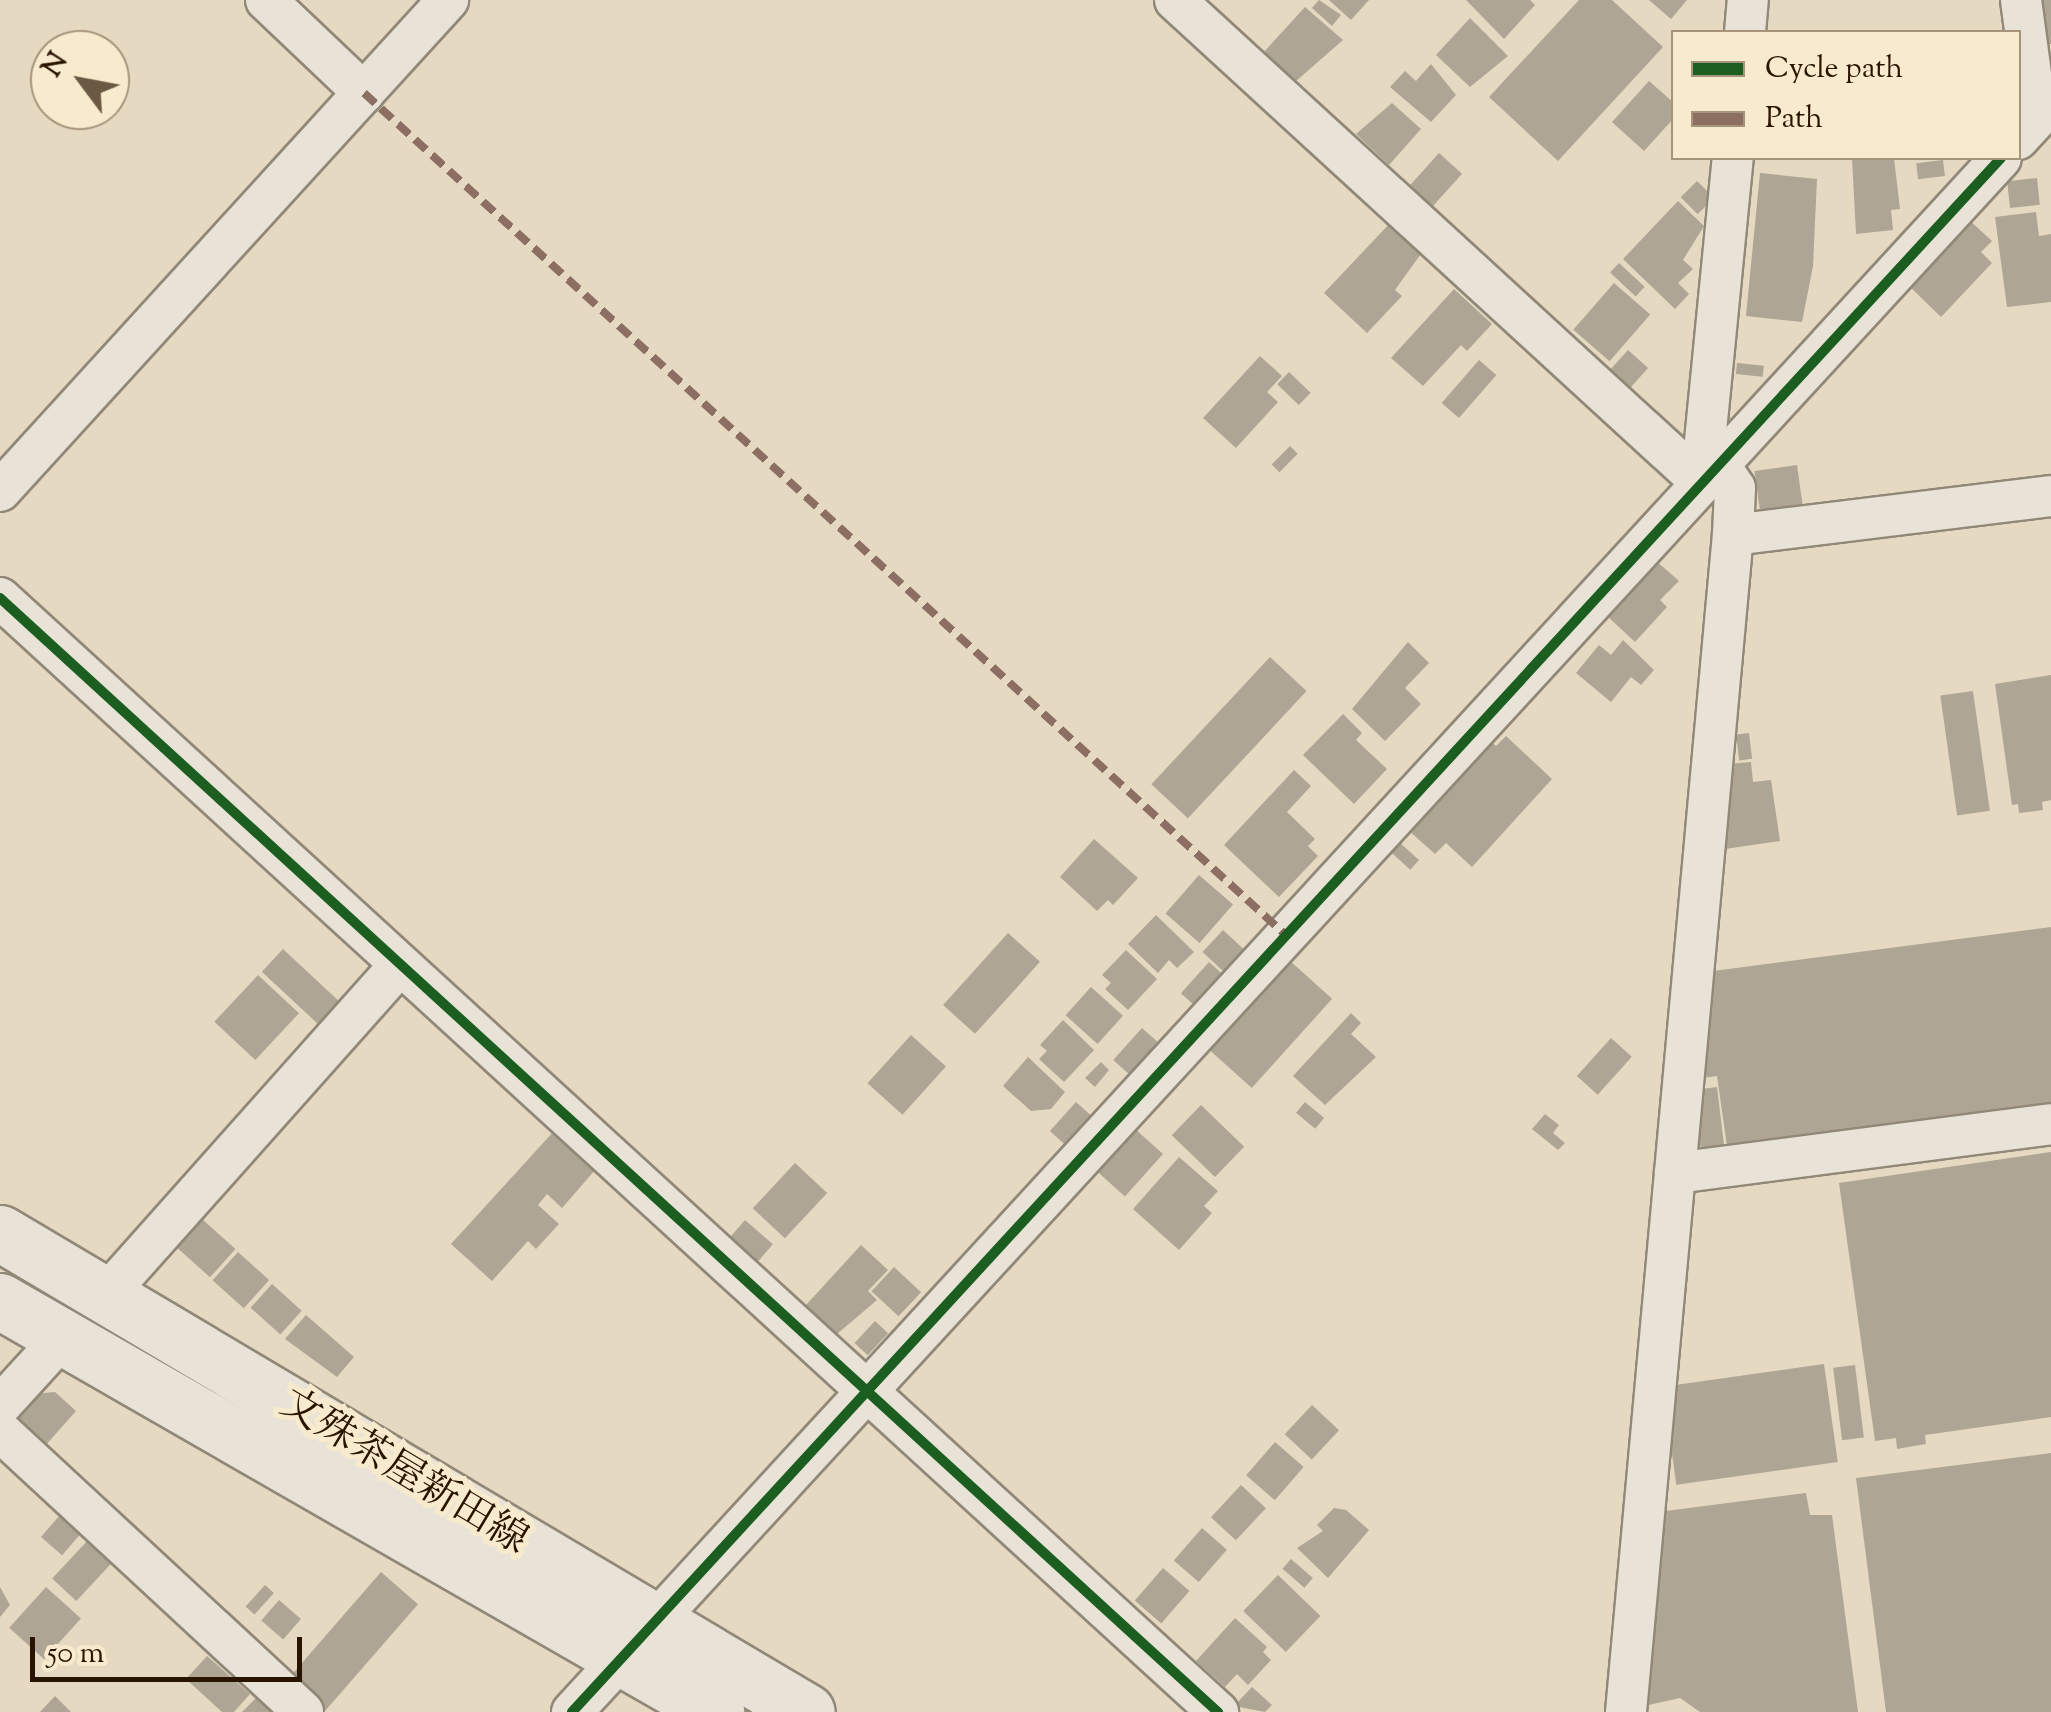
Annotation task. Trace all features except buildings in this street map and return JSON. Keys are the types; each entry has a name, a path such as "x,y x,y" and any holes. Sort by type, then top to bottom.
{"main road":[{"name":"文殊茶屋新田線","path":"0,1233 640,1642 716,1712"},
{"name":"文殊茶屋新田線","path":"0,1300 62,1338 640,1642 807,1712"}],"street":[{"path":"266,0 364,93"},
{"path":"0,492 448,0"},
{"path":"1175,0 1710,473 1735,488 1626,1712"},
{"path":"1745,30 1748,0"},
{"path":"2020,0 2033,89 2049,105 2021,135"},
{"path":"1710,473 1733,160"},
{"path":"572,1712 1999,160"},
{"path":"1733,536 2051,496"},
{"path":"0,598 865,1394 1218,1712"},
{"path":"104,1296 400,964"},
{"path":"1675,1173 2051,1124"},
{"path":"0,1406 62,1338"},
{"path":"0,1431 303,1712"}],"marked path":[{"path":"364,93 1287,936"}],"cycle path":[{"path":"572,1712 1999,160"},
{"path":"0,598 1218,1712"}]}
